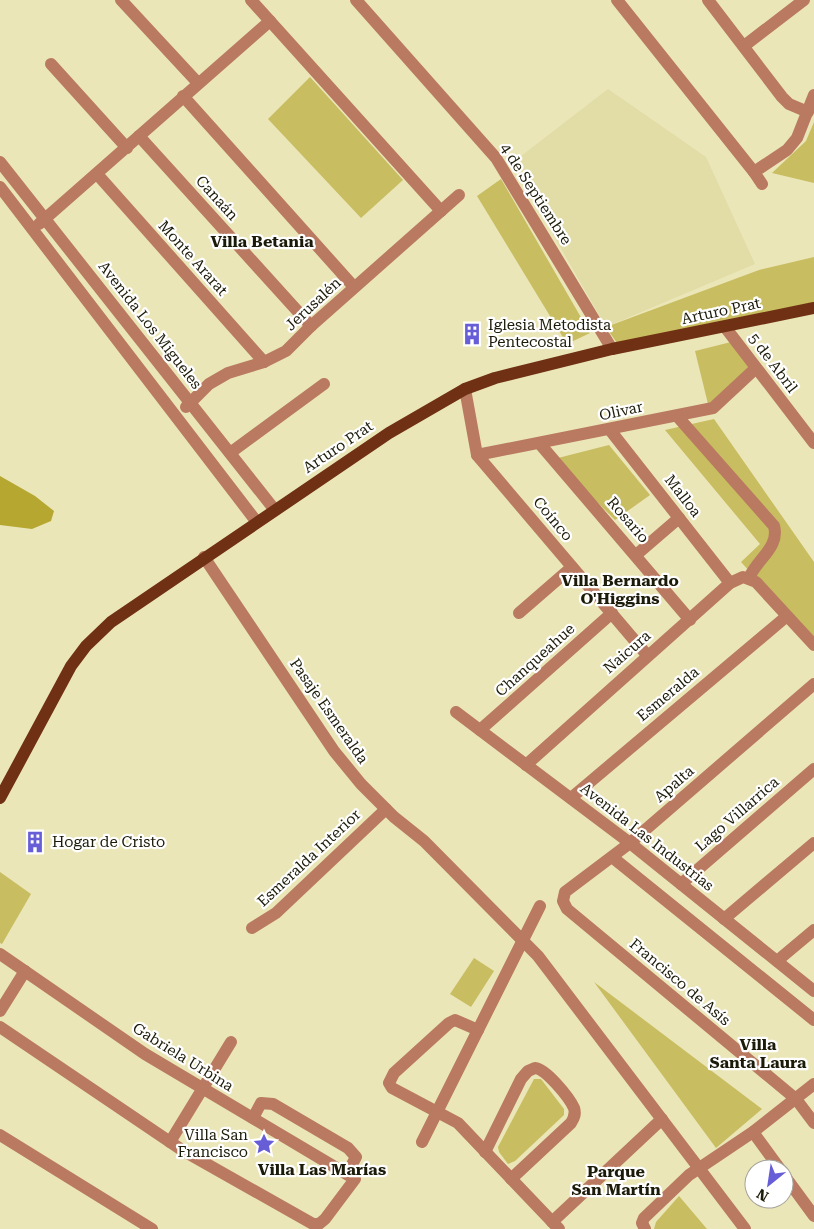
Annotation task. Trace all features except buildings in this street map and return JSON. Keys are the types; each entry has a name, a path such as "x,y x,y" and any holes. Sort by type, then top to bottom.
{"main road":[{"name":"Arturo Prat","path":"0,798 71,666 86,646 111,622 256,521 389,433 465,389 495,378 612,350 814,308"}],"street":[{"path":"121,0 198,83"},
{"path":"251,0 441,211"},
{"name":"4 de Septiembre","path":"356,0 496,158 612,350"},
{"path":"617,0 762,184"},
{"path":"708,0 782,97 790,104 808,112"},
{"path":"744,46 804,0"},
{"path":"33,230 270,21"},
{"path":"50,64 127,148"},
{"path":"754,172 787,150 797,138 814,95"},
{"path":"183,96 354,287"},
{"name":"Canaán","path":"139,136 311,326"},
{"name":"Avenida Los Migueles","path":"0,162 274,509"},
{"name":"Monte Ararat","path":"96,174 264,362"},
{"path":"0,187 256,521"},
{"name":"Jerusalén","path":"178,417 190,402 209,384 228,373 264,362 286,351 354,287 459,195"},
{"name":"5 de Abril","path":"725,327 814,443"},
{"name":"Olivar","path":"477,455 540,444 713,408 756,368"},
{"path":"230,453 324,384"},
{"path":"465,389 477,455"},
{"path":"677,416 774,526 776,534 774,544 754,568 752,580 814,645"},
{"name":"Malloa","path":"610,430 730,583"},
{"name":"Rosario","path":"540,444 690,620"},
{"name":"Coínco","path":"477,455 648,655"},
{"path":"636,555 679,518"},
{"name":"Pasaje Esmeralda","path":"204,557 334,751 361,784 386,809 424,841 538,956 699,1168 740,1227"},
{"path":"519,613 572,567"},
{"name":"Naicura","path":"526,765 730,583 743,577 752,580"},
{"name":"Chanqueahue","path":"480,730 612,613"},
{"name":"Esmeralda","path":"571,798 787,616"},
{"name":"Apalta","path":"567,909 563,901 565,892 630,843 814,684"},
{"name":"Avenida Las Industrias","path":"456,712 630,843 814,991"},
{"name":"Lago Villarrica","path":"681,884 814,769"},
{"name":"Esmeralda Interior","path":"252,928 276,914 386,809"},
{"path":"724,919 814,843"},
{"path":"612,857 814,1020"},
{"path":"422,1142 540,906"},
{"name":"Francisco de Asís","path":"567,909 796,1099 814,1123"},
{"path":"777,962 814,930"},
{"name":"Gabriela Urbina","path":"0,954 145,1054 351,1177"},
{"path":"0,1011 25,971"},
{"path":"478,1030 455,1020 449,1023 394,1073 389,1083 392,1088 458,1123 555,1225 662,1119"},
{"path":"0,1027 170,1142 313,1224 319,1224 325,1219 351,1177 356,1157 348,1148 273,1104 261,1103 253,1118"},
{"path":"170,1142 232,1042"},
{"path":"485,1152 521,1079 528,1071 535,1068 547,1073 574,1108 575,1116 571,1123 511,1179"},
{"path":"643,1226 699,1168 753,1132 814,1084"},
{"path":"753,1132 773,1159"},
{"path":"0,1135 152,1229"},
{"path":"794,1189 814,1216"}],"shaded area":[{"path":"310,77 403,180 361,218 268,119"},
{"path":"608,89 706,157 755,264 606,327 512,163"},
{"path":"814,122 814,183 772,173 806,141"},
{"path":"501,179 590,333 567,344 477,196"},
{"path":"814,257 814,310 621,349 606,327 759,270"},
{"path":"731,342 755,375 709,408 695,351"},
{"path":"714,419 814,562 814,642 741,562 760,544 665,430"},
{"path":"609,445 650,495 615,520 554,459"},
{"path":"0,476 35,496 54,511 51,521 32,529 0,525"},
{"path":"0,872 31,894 2,944 0,943"},
{"path":"474,958 494,971 471,1007 450,994"},
{"path":"594,982 762,1109 716,1148"},
{"path":"534,1079 541,1079 564,1109 564,1115 515,1161 508,1164 499,1152 498,1147"},
{"path":"679,1196 707,1229 654,1229 656,1222"}],"place":[{"name":"Iglesia Metodista Pentecostal","path":"472,334"},
{"name":"Hogar de Cristo","path":"35,842"},
{"name":"Villa San Francisco","path":"264,1144"}],"district":[{"name":"Villa Betania","path":"262,241"},
{"name":"Villa Bernardo O'Higgins","path":"620,589"},
{"name":"Villa Santa Laura","path":"758,1053"},
{"name":"Villa Las Marías","path":"322,1169"},
{"name":"Parque San Martín","path":"616,1180"}]}
